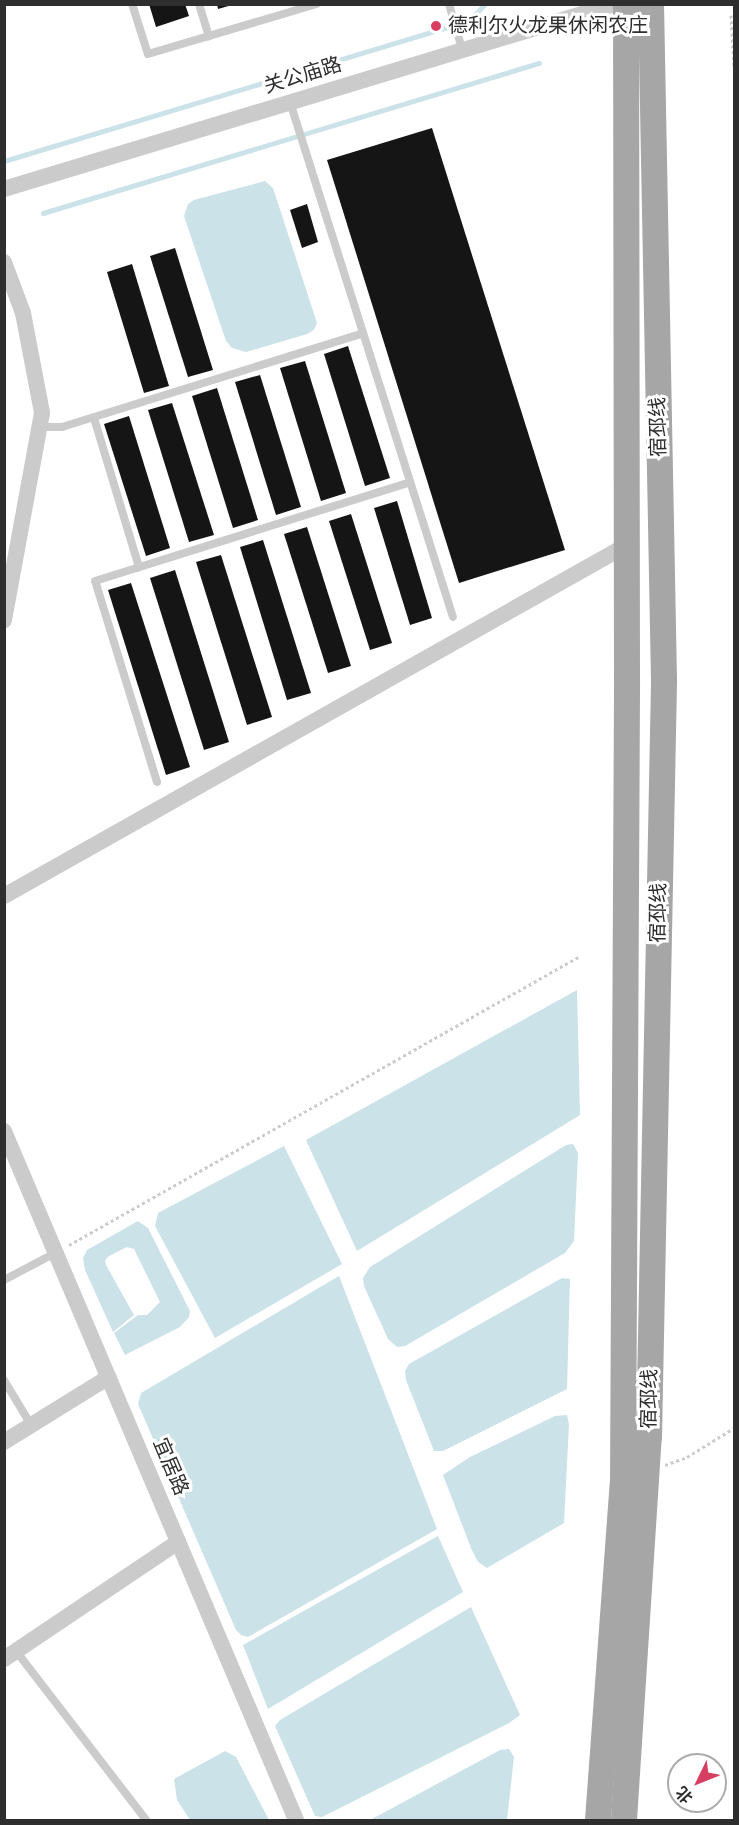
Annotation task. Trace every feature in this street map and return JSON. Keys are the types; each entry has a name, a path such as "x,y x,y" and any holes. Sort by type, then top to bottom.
{"main road":[{"name":"宿邳线","path":"598,1821 623,1483 627,544 626,4"},
{"name":"宿邳线","path":"624,1821 647,1471 664,680 651,4"}],"street":[{"name":"关公庙路","path":"4,189 615,4"},
{"path":"4,262 23,313 42,413 4,621"},
{"path":"4,896 627,544"},
{"name":"宜居路","path":"4,1131 57,1251 296,1821"},
{"path":"4,1442 109,1377"},
{"path":"10,1655 178,1542"}],"lane":[{"path":"132,4 148,54 317,4"},
{"path":"199,4 209,36"},
{"path":"449,4 462,49"},
{"path":"290,102 453,617"},
{"path":"39,427 62,428 363,333"},
{"path":"94,418 139,567"},
{"path":"157,782 95,581 410,482"},
{"path":"4,1280 57,1251"},
{"path":"4,1380 31,1425"},
{"path":"10,1655 146,1820"}],"path":[{"path":"731,15 735,67"},
{"path":"57,1251 580,956"},
{"path":"647,1471 687,1457 735,1428"}],"water":[{"path":"265,181 273,188 317,323 314,330 307,334 246,352 232,348 226,341 184,216 188,204 194,200"},
{"path":"577,990 580,1115 357,1251 306,1140"},
{"path":"573,1144 578,1153 574,1241 565,1253 405,1346 397,1347 388,1339 364,1286 363,1278 370,1267 566,1145"},
{"path":"284,1146 342,1264 215,1338 155,1226 158,1213"},
{"path":"138,1221 148,1228 190,1311 189,1317 180,1327 125,1355 114,1333 138,1315 147,1315 160,1302 134,1249 127,1247 109,1256 105,1260 106,1265 134,1315 113,1332 85,1270 83,1258 87,1250"},
{"path":"339,1276 437,1529 248,1637 236,1630 138,1404 141,1393"},
{"path":"562,1278 570,1279 567,1389 443,1451 434,1451 406,1380 405,1371 409,1364"},
{"path":"567,1415 569,1424 564,1523 487,1568 478,1562 471,1548 443,1475 470,1457 555,1416"},
{"path":"438,1536 463,1592 268,1709 243,1645"},
{"path":"471,1607 520,1715 509,1723 322,1817 315,1816 275,1726 280,1720"},
{"path":"509,1749 514,1757 507,1820 370,1820 500,1750"},
{"path":"225,1751 236,1757 269,1820 190,1820 177,1800 174,1779"}],"building":[{"path":"149,4 185,4 189,16 156,27"},
{"path":"217,4 232,4 232,5 218,9"},
{"path":"432,128 565,550 459,583 327,160"},
{"path":"307,204 318,242 302,248 290,210"},
{"path":"175,248 213,370 188,377 150,256"},
{"path":"132,264 169,386 144,393 107,272"},
{"path":"348,346 390,478 365,486 324,354"},
{"path":"305,361 346,493 321,501 280,368"},
{"path":"260,375 301,507 276,515 235,382"},
{"path":"217,388 258,520 233,528 192,396"},
{"path":"172,403 214,535 189,542 148,410"},
{"path":"129,416 170,548 146,556 104,424"},
{"path":"397,501 432,618 410,625 374,508"},
{"path":"351,514 392,643 370,650 329,521"},
{"path":"307,527 351,666 328,673 284,534"},
{"path":"263,540 311,693 287,700 240,547"},
{"path":"221,555 272,717 247,725 196,562"},
{"path":"175,570 229,742 204,750 150,578"},
{"path":"131,583 190,767 166,775 108,590"}],"waterway":[{"path":"4,161 469,21 485,4"},
{"path":"43,213 539,63"}],"place":[{"name":"德利尔火龙果休闲农庄","path":"436,26"}]}
